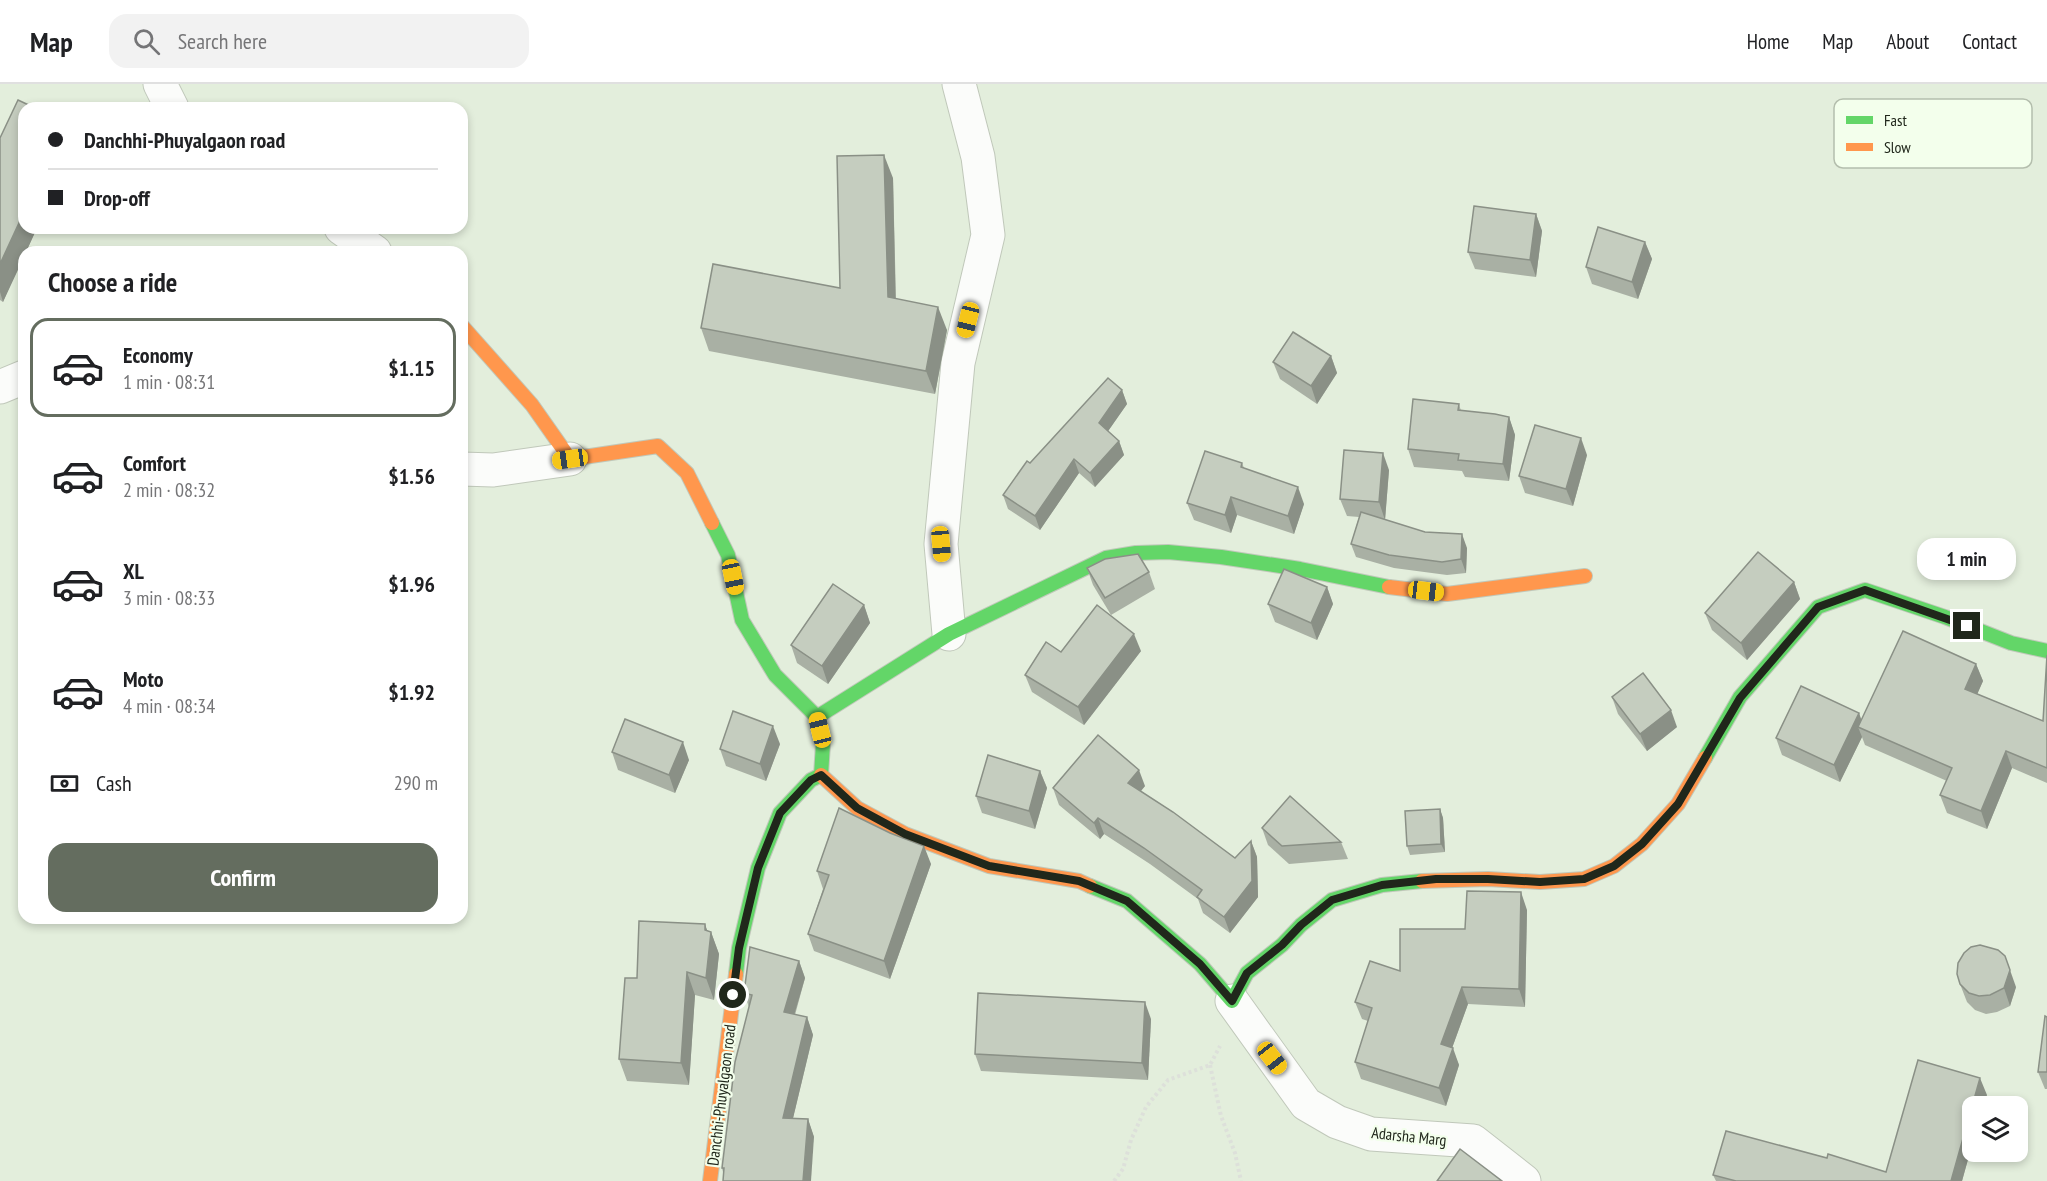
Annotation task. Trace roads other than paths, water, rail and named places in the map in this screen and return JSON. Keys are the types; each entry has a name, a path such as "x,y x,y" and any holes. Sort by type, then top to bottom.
{"street":[{"path":"160,84 169,102"},
{"path":"949,634 941,544 958,363 988,235 978,157 959,84"},
{"path":"350,234 366,246"},
{"path":"468,333 532,405 570,459"},
{"path":"0,387 18,379"},
{"path":"468,469 493,470 658,446 687,473 728,555 742,620 775,675 817,717 823,744 821,775 857,808 905,834 989,866 1079,881 1127,901 1200,964 1232,1001 1247,973 1332,900 1382,885 1436,879 1540,882 1584,879 1614,866 1642,844 1678,804 1740,698 1818,607 1865,590 1945,617 2011,643 2047,651"},
{"path":"817,717 949,634 1106,558 1136,553 1168,552 1221,557 1300,569 1384,586 1447,594 1585,576"},
{"name":"Danchhi-Phuyalgaon road","path":"710,1181 739,948 758,868 780,813 811,780 821,775"},
{"name":"Adarsha Marg","path":"1232,1001 1306,1104 1337,1122 1371,1134 1473,1141 1524,1181"}]}
